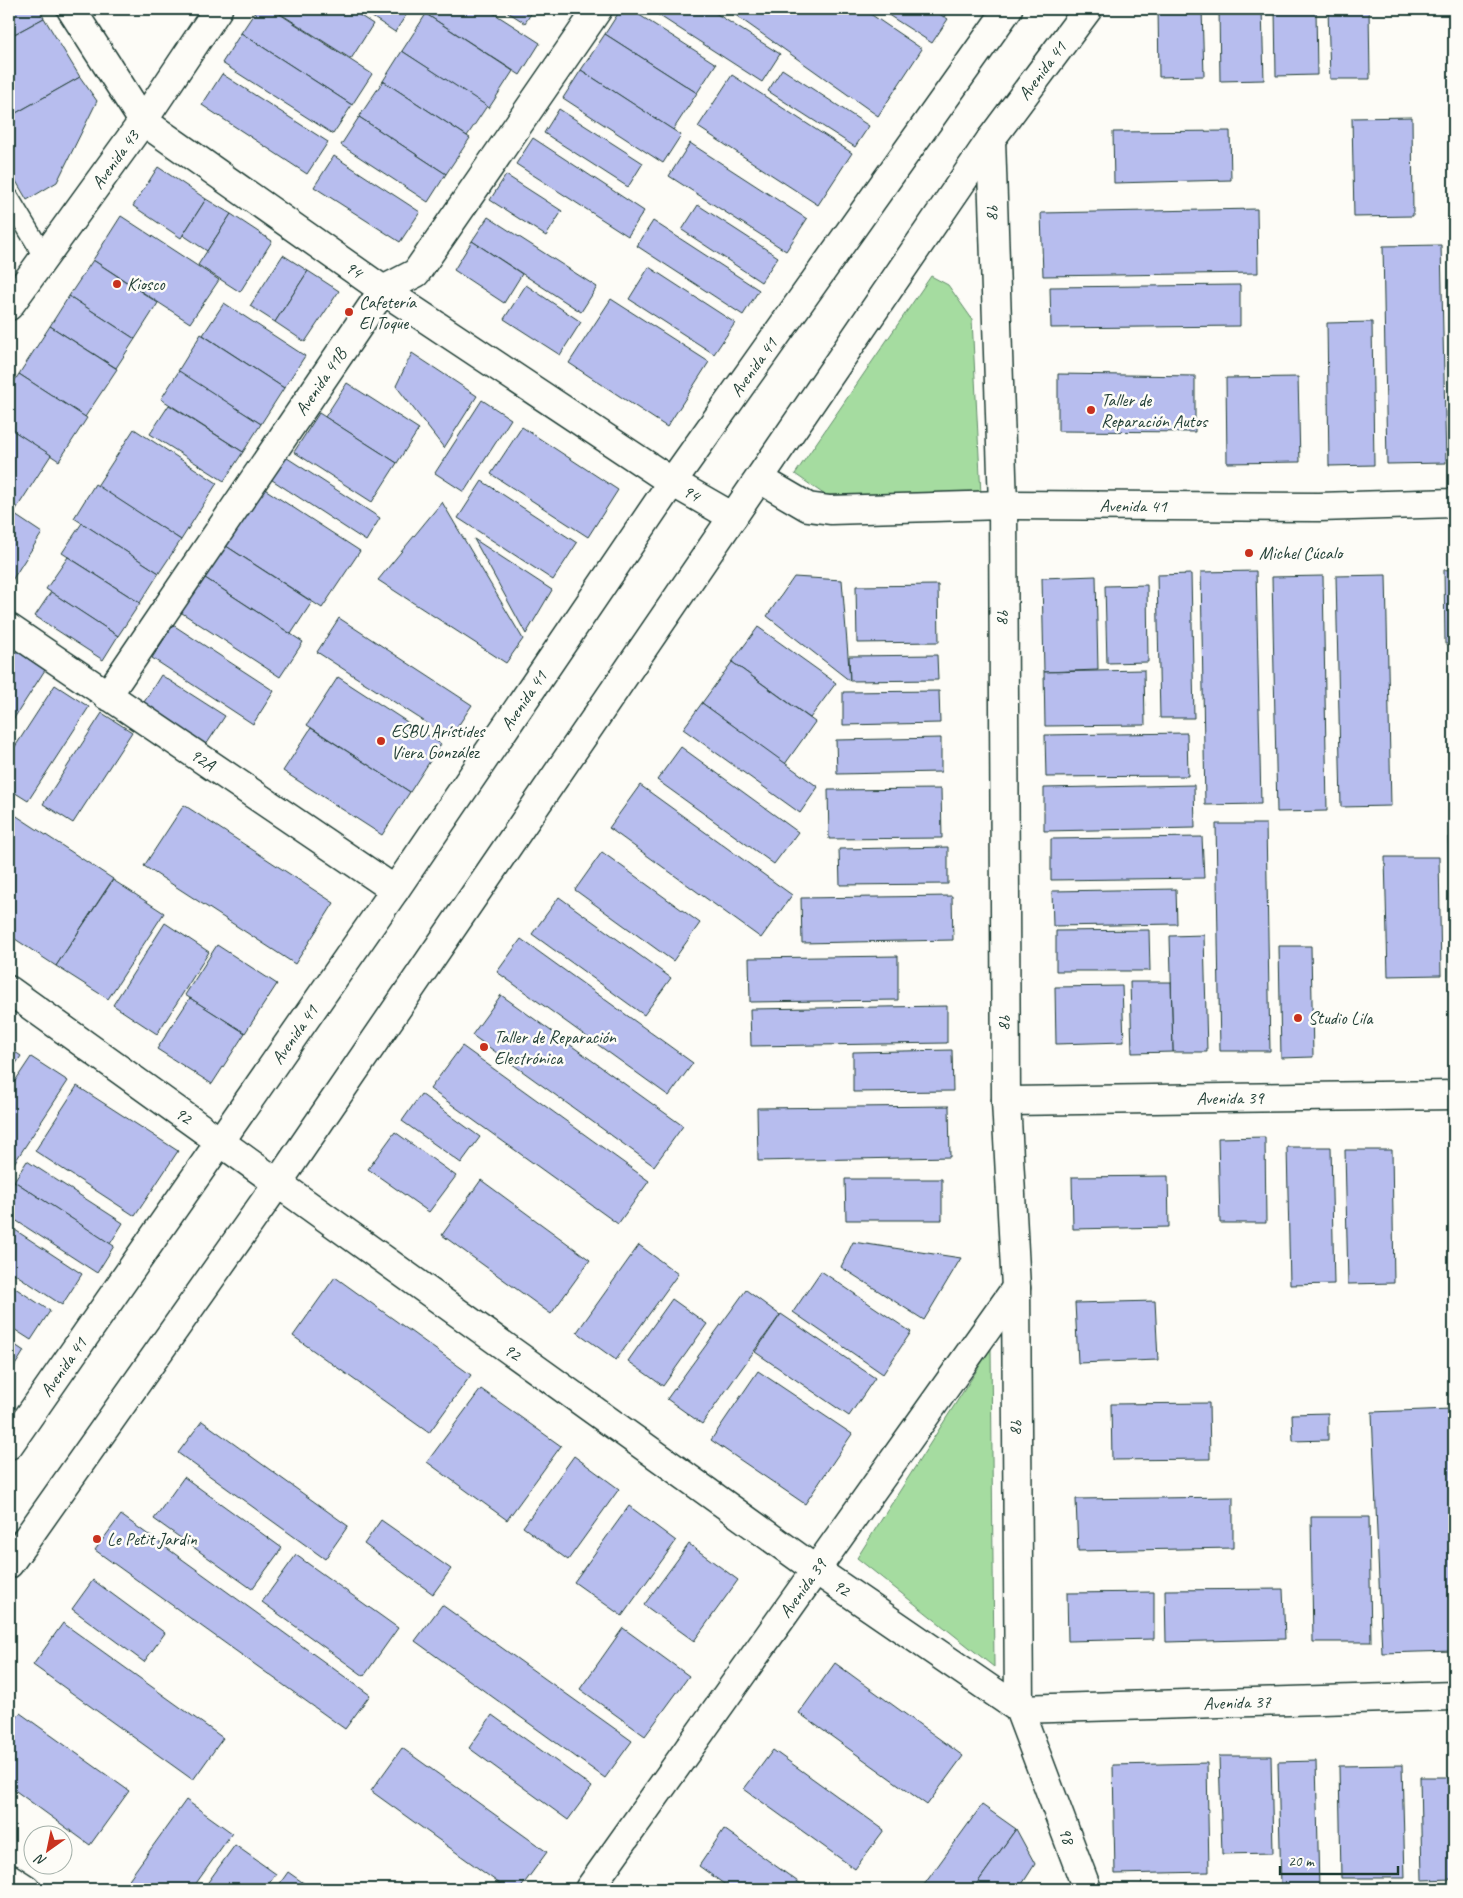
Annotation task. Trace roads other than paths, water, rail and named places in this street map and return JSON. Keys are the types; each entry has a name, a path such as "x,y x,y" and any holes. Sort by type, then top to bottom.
{"street":[{"name":"94","path":"71,9 143,121 383,290 672,482 733,517"},
{"name":"Avenida 43","path":"9,306 143,121 218,9"},
{"name":"Avenida 41B","path":"107,696 383,290 416,273 598,9"},
{"name":"Avenida 41","path":"12,1432 221,1142 672,482 1008,9"},
{"name":"Avenida 41","path":"9,1564 277,1184 991,139 1088,9"},
{"name":"98","path":"991,139 1003,505 1006,1101 1016,1288 1019,1709 1087,1889"},
{"name":"Avenida 41","path":"760,478 808,507 830,510 1003,505 1319,507 1454,503"},
{"name":"92A","path":"9,628 395,890"},
{"name":"92","path":"9,990 816,1570 1019,1709"},
{"name":"Avenida 39","path":"1006,1101 1454,1095"},
{"name":"Avenida 39","path":"589,1889 1016,1288"},
{"name":"Avenida 37","path":"1019,1709 1454,1696"},
{"path":"9,1878 26,1889"}],"lane":[{"path":"9,198 36,243 43,259"}],"place":[{"name":"Kiosco","path":"117,284"},
{"name":"Cafetería El Toque","path":"349,312"},
{"name":"Taller de Reparación Autos","path":"1091,410"},
{"name":"Michel Cúcalo","path":"1249,553"},
{"name":"ESBU Arístides Viera González","path":"381,741"},
{"name":"Studio Lila","path":"1298,1018"},
{"name":"Taller de Reparación Electrónica","path":"484,1047"},
{"name":"Le Petit Jardin","path":"97,1539"}]}
